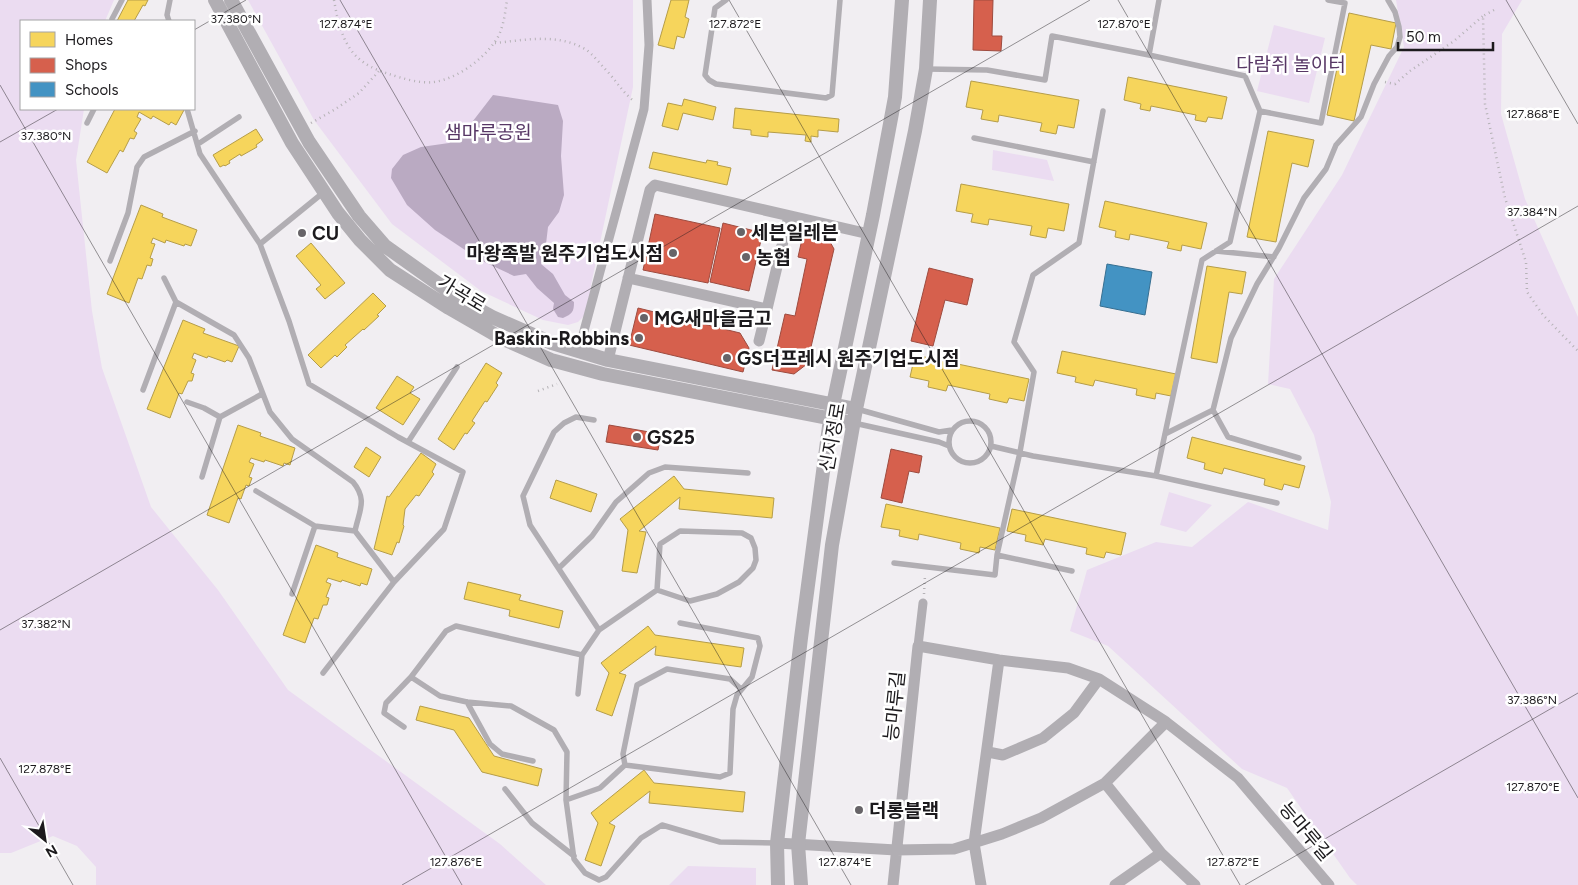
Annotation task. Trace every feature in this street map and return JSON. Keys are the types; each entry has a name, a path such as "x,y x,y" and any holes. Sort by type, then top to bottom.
{"street":[{"name":"가곡로","path":"215,0 292,143 338,213 360,240 390,270 449,308 501,338 551,360 604,374 830,419 855,416"},
{"name":"가곡로","path":"231,0 309,142 359,216 385,246 461,300 492,317 552,343 608,360 834,404 855,416"},
{"path":"581,342 644,109 649,45 646,0"},
{"name":"신지정로","path":"778,885 777,844 830,419 869,234 895,97 902,0"},
{"name":"신지정로","path":"801,885 798,844 832,545 855,416 926,69 930,0"},
{"path":"604,374 650,190 655,185 869,234"},
{"path":"760,341 789,216"},
{"path":"628,278 767,309"},
{"path":"918,646 923,603"},
{"name":"능마루길","path":"893,885 918,646 998,660 1068,668 1099,679 1166,722 1238,778 1329,885"},
{"path":"981,885 974,843 988,752 998,660"},
{"path":"988,752 1003,755 1044,738 1074,713 1099,679"},
{"path":"777,844 896,850 954,849 974,843 1041,818 1105,782 1166,722"},
{"path":"1105,782 1161,853 1195,885"},
{"path":"1115,885 1161,853"}],"lane":[{"path":"112,19 122,0"},
{"path":"168,20 170,0"},
{"path":"726,0 715,8 706,75 709,80 716,84 826,98 832,95 840,0"},
{"path":"1149,55 1159,0"},
{"path":"1260,111 1322,123 1345,3 1328,0"},
{"path":"1299,458 1228,438 1213,410 1231,338 1257,284 1304,198 1326,169 1336,145 1361,116 1375,81 1389,56 1397,47 1400,37 1395,12 1388,0"},
{"path":"926,69 988,70 1045,80 1052,36 1245,76 1260,111 1230,242 1202,260 1156,476"},
{"path":"86,123 93,110"},
{"path":"187,110 195,131 200,154 260,244 289,321 309,384 463,472 444,529 394,582 323,673"},
{"path":"894,563 995,575 997,555 1020,452 1034,372 1014,342 1033,275 1079,243 1103,111"},
{"path":"198,144 239,117"},
{"path":"110,261 128,213 138,167 144,157 195,131"},
{"path":"974,138 1094,162"},
{"path":"260,244 324,192"},
{"path":"1216,251 1274,256"},
{"path":"164,278 176,302 234,335 249,358 270,412 292,439 353,482 362,498 355,531"},
{"path":"143,390 176,302"},
{"path":"408,442 457,367"},
{"path":"202,477 220,417 262,394"},
{"path":"187,402 204,408 220,417"},
{"path":"1165,434 1213,410"},
{"path":"855,416 939,432 952,430 964,422 978,422 989,432 991,446 984,458 972,464 959,461 950,452 950,435 952,430"},
{"path":"855,416 949,446"},
{"path":"594,420 576,417 564,423 554,432 523,496 530,525 599,630"},
{"path":"991,446 1156,476 1277,503"},
{"path":"560,568 592,536 616,502 649,473 665,467 748,474"},
{"path":"256,491 315,526 355,531 394,582"},
{"path":"292,594 315,526"},
{"path":"680,531 742,533 751,538 755,548 756,560 753,568 739,582 717,594 690,601 657,590 660,544 680,531"},
{"path":"997,555 1072,571"},
{"path":"578,694 582,655 599,630 657,590"},
{"path":"625,764 720,778 730,773 733,709 736,695 752,677 760,646 758,638 680,623"},
{"path":"404,727 384,713 386,703 411,676 446,632 456,626 582,655"},
{"path":"625,764 623,754 638,685 667,669 730,679 741,689"},
{"path":"411,676 440,696 467,702 511,706 554,730 567,752 566,800 574,859 585,873 599,880 606,877 641,838 662,825 720,842 777,844"},
{"path":"467,702 490,744 502,754 533,761"},
{"path":"566,800 600,788 625,764"},
{"path":"505,788 532,823 574,856"}],"path":[{"path":"334,0 341,32 350,49 369,68 423,82 446,80 472,64 495,43 505,18 507,0"},
{"path":"1375,81 1395,84 1410,71 1454,41 1483,16 1494,10"},
{"path":"1483,16 1485,104 1505,198 1526,262 1527,292 1543,315 1578,351"},
{"path":"495,43 546,38 569,42 586,50 628,96 644,109"},
{"path":"311,123 359,93 379,71"},
{"path":"538,391 557,384"},
{"path":"923,603 926,567"}],"green space":[{"path":"0,0 114,0 105,20 20,20 20,110 84,110 76,160 92,311 102,368 151,507 218,590 288,690 500,844 546,885 96,885 96,867 77,846 53,836 11,853 0,853"},
{"name":"샘마루공원","path":"248,0 633,0 633,87 591,285 588,312 578,322 568,325 543,320 481,291 392,224 314,120"},
{"path":"1396,0 1522,0 1502,34 1501,114 1525,199 1578,317 1578,885 1357,885 1350,878 1287,788 1242,769 1108,646 1070,631 1087,570 1156,542 1192,547 1248,502 1328,530 1331,502 1314,435 1290,389 1268,384 1274,279 1342,175 1404,47"},
{"name":"다람쥐 놀이터","path":"1274,25 1325,38 1309,103 1257,91"},
{"path":"993,150 1047,160 1054,181 992,170"},
{"path":"1169,492 1212,505 1186,532 1160,525"},
{"path":"688,866 756,868 756,885 669,885"}],"shaded area":[{"path":"493,95 558,105 563,121 561,156 564,195 559,212 548,227 547,255 541,264 553,274 565,295 574,302 572,312 563,318 558,317 553,309 554,303 537,288 526,274 514,276 480,260 435,230 407,205 391,178 392,169 403,155 421,147 449,143 466,130"}],"building: Homes":[{"path":"128,0 148,0 135,20 118,20"},
{"path":"671,0 689,0 685,17 689,19 684,38 677,36 674,49 658,45"},
{"path":"1349,13 1396,23 1391,49 1371,45 1354,121 1327,115"},
{"path":"1128,77 1227,97 1222,119 1208,117 1206,122 1195,120 1196,115 1151,106 1150,111 1140,109 1141,104 1124,100"},
{"path":"971,81 1079,100 1074,128 1058,125 1056,134 1040,131 1042,123 999,115 998,122 981,119 983,110 966,107"},
{"path":"684,99 716,107 713,120 683,113 678,130 662,126 668,103 682,106"},
{"path":"735,108 839,119 838,132 818,130 818,137 811,136 811,142 805,141 806,135 768,132 768,137 751,135 751,130 733,128"},
{"path":"114,110 184,110 176,125 171,122 169,125 153,116 151,119 139,112 137,117 141,119 134,131 137,133 134,139 130,138 123,152 120,150 107,173 87,162"},
{"path":"256,129 263,140 256,145 257,147 241,156 240,154 229,161 230,163 220,167 213,155"},
{"path":"1268,131 1314,140 1308,167 1292,163 1276,242 1247,237"},
{"path":"653,152 706,163 707,160 718,162 717,165 731,168 727,185 649,168"},
{"path":"961,184 1069,204 1064,231 1048,228 1046,238 1030,235 1032,226 989,219 988,225 971,222 973,214 956,211"},
{"path":"1105,201 1207,223 1201,249 1182,245 1181,251 1167,248 1169,242 1130,234 1129,240 1115,237 1116,231 1099,227"},
{"path":"141,205 163,214 162,217 197,230 191,246 185,244 184,246 166,240 165,243 153,238 151,243 155,244 150,258 153,259 151,266 147,265 142,279 138,278 129,303 107,294"},
{"path":"311,243 345,283 325,299 316,289 321,285 296,256"},
{"path":"1207,266 1246,272 1242,294 1229,292 1217,363 1191,358"},
{"path":"373,293 386,306 377,315 379,316 345,345 347,347 337,357 335,355 321,368 308,355"},
{"path":"183,320 205,329 203,333 239,346 232,362 227,360 225,362 208,356 207,358 194,353 192,358 196,360 191,373 194,374 192,381 188,381 182,394 179,393 170,418 147,409"},
{"path":"1062,351 1176,374 1171,396 1156,393 1155,399 1136,395 1137,389 1095,380 1093,386 1075,382 1076,377 1057,373"},
{"path":"915,355 1029,379 1024,401 1009,398 1007,403 989,399 990,394 948,385 946,391 928,387 929,381 910,377"},
{"path":"486,363 502,373 496,383 498,385 472,421 475,423 467,434 465,433 454,450 438,439"},
{"path":"397,376 414,387 410,393 420,399 403,425 376,408"},
{"path":"238,425 261,433 260,436 295,448 290,465 284,463 283,466 251,458 249,462 254,464 249,477 252,478 249,486 246,485 241,499 238,498 229,523 207,515"},
{"path":"1192,437 1305,466 1299,488 1284,484 1282,490 1264,485 1265,479 1224,468 1222,474 1204,469 1205,463 1187,458"},
{"path":"366,447 381,457 369,477 354,467"},
{"path":"421,453 436,464 432,472 434,474 419,496 416,495 405,509 404,526 399,543 397,542 392,555 374,549 387,496 389,497"},
{"path":"674,476 684,489 774,498 772,518 679,509 680,497 639,531 646,532 637,573 622,571 628,530 620,519"},
{"path":"556,480 597,494 591,512 550,498"},
{"path":"886,504 1000,528 995,550 980,547 979,553 960,549 961,543 919,534 918,540 899,536 900,530 881,527"},
{"path":"1012,509 1126,533 1121,555 1106,552 1104,558 1086,554 1087,548 1045,539 1043,545 1025,541 1026,535 1007,531"},
{"path":"316,545 338,553 337,557 372,569 367,585 361,583 360,586 328,578 326,582 331,584 326,597 329,598 327,605 323,605 318,619 314,618 305,643 283,635"},
{"path":"468,582 521,595 519,600 563,611 559,628 509,616 510,610 464,599"},
{"path":"648,626 655,635 744,648 741,667 655,655 656,646 619,673 626,675 612,716 596,710 609,673 601,663"},
{"path":"420,706 469,718 494,756 542,769 538,786 482,772 454,730 416,720"},
{"path":"644,770 654,783 745,792 743,812 649,803 650,791 609,823 615,826 601,866 585,860 598,823 591,813"}],"building: Shops":[{"path":"974,0 993,0 992,36 1002,36 1001,51 973,50"},
{"path":"655,214 720,228 708,283 643,270"},
{"path":"723,223 759,232 762,236 749,291 710,282"},
{"path":"803,235 829,240 834,249 807,364 794,374 772,370 785,314 795,316 807,259 798,257"},
{"path":"929,268 973,279 967,305 945,300 933,346 911,341"},
{"path":"638,308 740,333 749,348 743,372 629,345"},
{"path":"609,425 661,434 658,450 606,442"},
{"path":"891,449 922,456 919,473 909,471 902,503 881,498"}],"building: Schools":[{"path":"1107,264 1152,272 1145,315 1100,306"}],"place":[{"name":"세븐일레븐","path":"741,232"},
{"name":"CU","path":"302,233"},
{"name":"마왕족발 원주기업도시점","path":"673,253"},
{"name":"농협","path":"746,257"},
{"name":"MG새마을금고","path":"644,318"},
{"name":"Baskin-Robbins","path":"639,338"},
{"name":"GS더프레시 원주기업도시점","path":"727,358"},
{"name":"GS25","path":"637,437"},
{"name":"더롱블랙","path":"859,810"}]}
